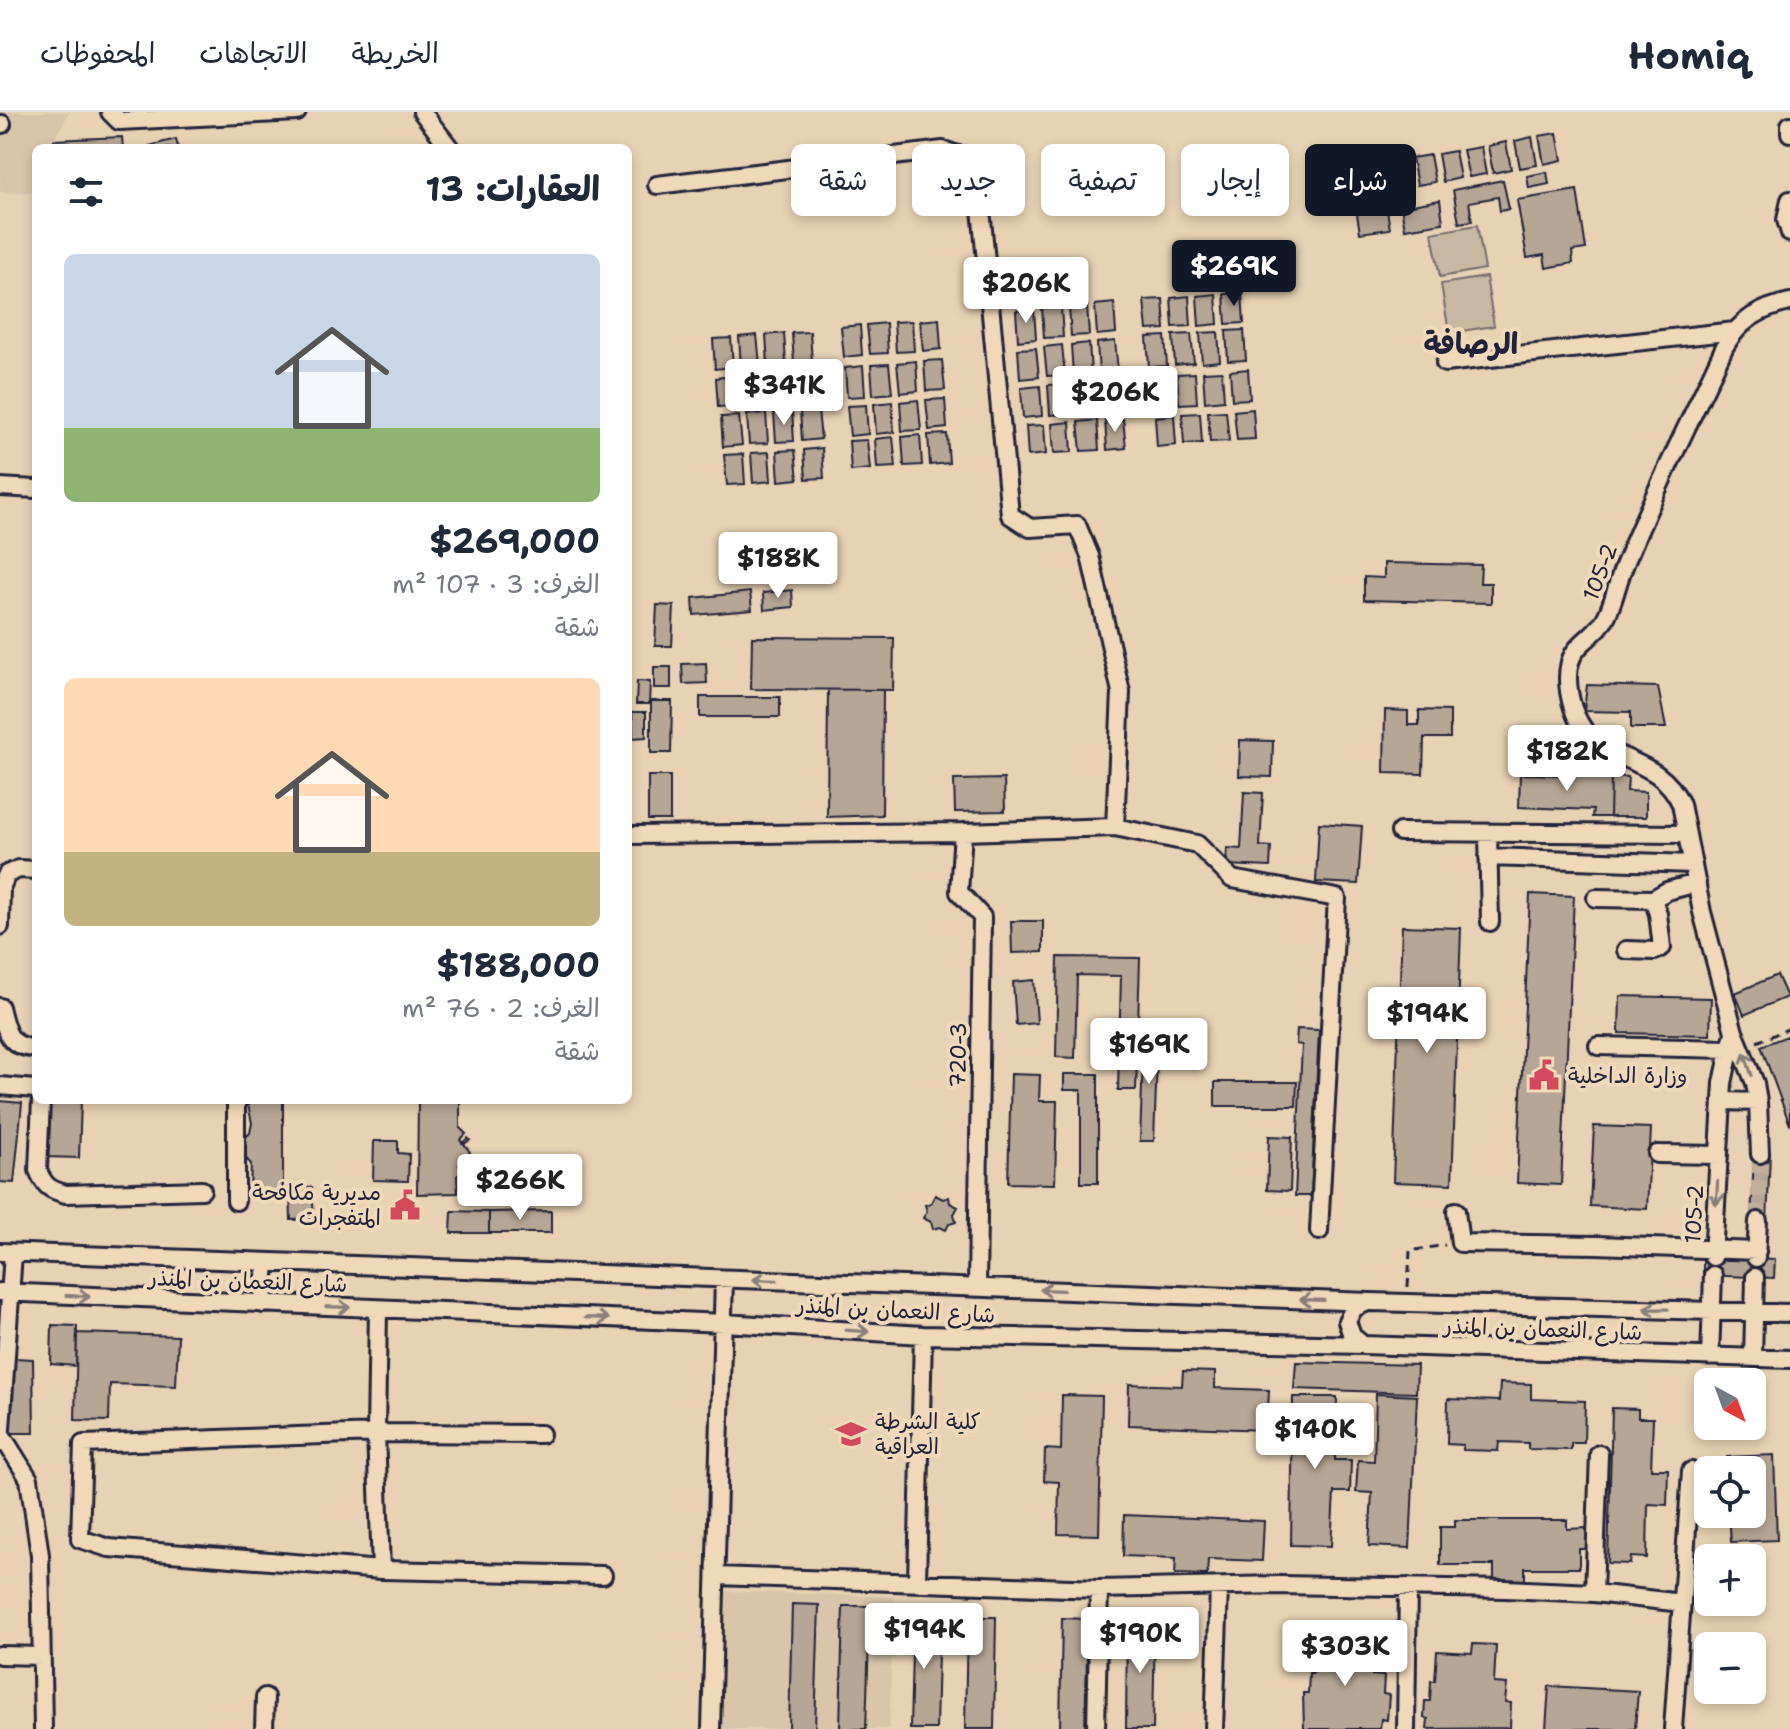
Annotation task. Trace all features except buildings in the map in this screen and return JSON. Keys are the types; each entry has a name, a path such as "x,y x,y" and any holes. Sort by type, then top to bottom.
{"street":[{"path":"110,112 119,121 297,112"},
{"path":"422,112 447,144"},
{"path":"1790,125 1790,133"},
{"path":"657,185 943,150 964,157 978,177 1010,515 1030,528 1077,525 1090,556 1121,692 1115,827"},
{"path":"1790,200 1786,220 1790,233"},
{"name":"105-2","path":"1760,1154 1758,1102 1735,1043 1681,804 1669,782 1649,768 1601,746 1580,725 1574,711 1568,673 1574,652 1597,631 1608,614 1624,568 1725,346 1735,331 1759,312 1790,302"},
{"path":"1445,363 1735,331"},
{"path":"0,487 32,489"},
{"path":"632,835 963,832 1115,827 1197,844 1232,879 1337,898 1319,1231"},
{"name":"720-3","path":"963,832 959,892 982,917 977,1288"},
{"path":"1400,832 1686,834"},
{"path":"1488,833 1490,922"},
{"path":"1488,857 1693,864"},
{"path":"0,926 1,888 7,874 19,869 32,870"},
{"path":"1596,898 1653,899 1667,891 1697,883"},
{"path":"1626,950 1655,951 1662,947 1653,899"},
{"path":"0,1007 7,1036 16,1045 32,1047"},
{"path":"1598,1046 1735,1043"},
{"name":"105-2","path":"1713,1252 1723,1101 1735,1043"},
{"path":"0,1086 32,1089"},
{"path":"1723,1101 1758,1102"},
{"path":"41,1104 38,1170 50,1190 66,1194 202,1190"},
{"path":"236,1104 236,1201"},
{"path":"1657,1154 1719,1155"},
{"path":"1456,1211 1460,1243 1756,1255 1758,1221"},
{"path":"6,1252 1,1439 29,1479 40,1555 43,1729"},
{"name":"شارع النعمان بن المنذر","path":"6,1252 1370,1302 1790,1313"},
{"path":"263,1304 266,1262"},
{"name":"105-2","path":"1710,1357 1713,1275"},
{"path":"1753,1358 1755,1277"},
{"path":"711,1729 724,1279"},
{"name":"شارع النعمان بن المنذر","path":"5,1292 724,1323 923,1335 1790,1359"},
{"path":"1363,1345 1352,1336 1347,1321 1354,1308 1370,1302"},
{"path":"378,1309 376,1433 381,1570"},
{"path":"917,1581 923,1335"},
{"path":"541,1434 376,1433 83,1444 80,1539 109,1548 381,1570 603,1575"},
{"path":"1594,1593 1599,1454"},
{"path":"1673,1729 1691,1471"},
{"path":"717,1576 1099,1589 1279,1585 1408,1587 1594,1593 1682,1603"},
{"path":"1406,1729 1408,1587"},
{"path":"1214,1729 1219,1588"},
{"path":"1096,1729 1099,1589"},
{"path":"0,1655 42,1656"},
{"path":"264,1729 265,1697"}],"path":[{"path":"1735,1043 1790,1028"},
{"path":"1407,1303 1410,1251 1460,1243"}],"shaded area":[{"path":"0,112 69,112 54,144 32,144 32,193 0,192"},
{"path":"1477,225 1485,269 1440,277 1432,233"},
{"path":"1486,277 1494,326 1449,333 1441,284"},
{"path":"726,1591 894,1597 889,1729 721,1729"}],"tunnel":[{"path":"1758,1221 1760,1154"}],"place":[{"name":"وزارة الداخلية","path":"1544,1075"},
{"name":"مديرية مكافحة المتفجرات","path":"405,1205"},
{"name":"كلية الشرطة العراقية","path":"851,1434"}],"district":[{"name":"الرصافة","path":"1471,343"}]}
